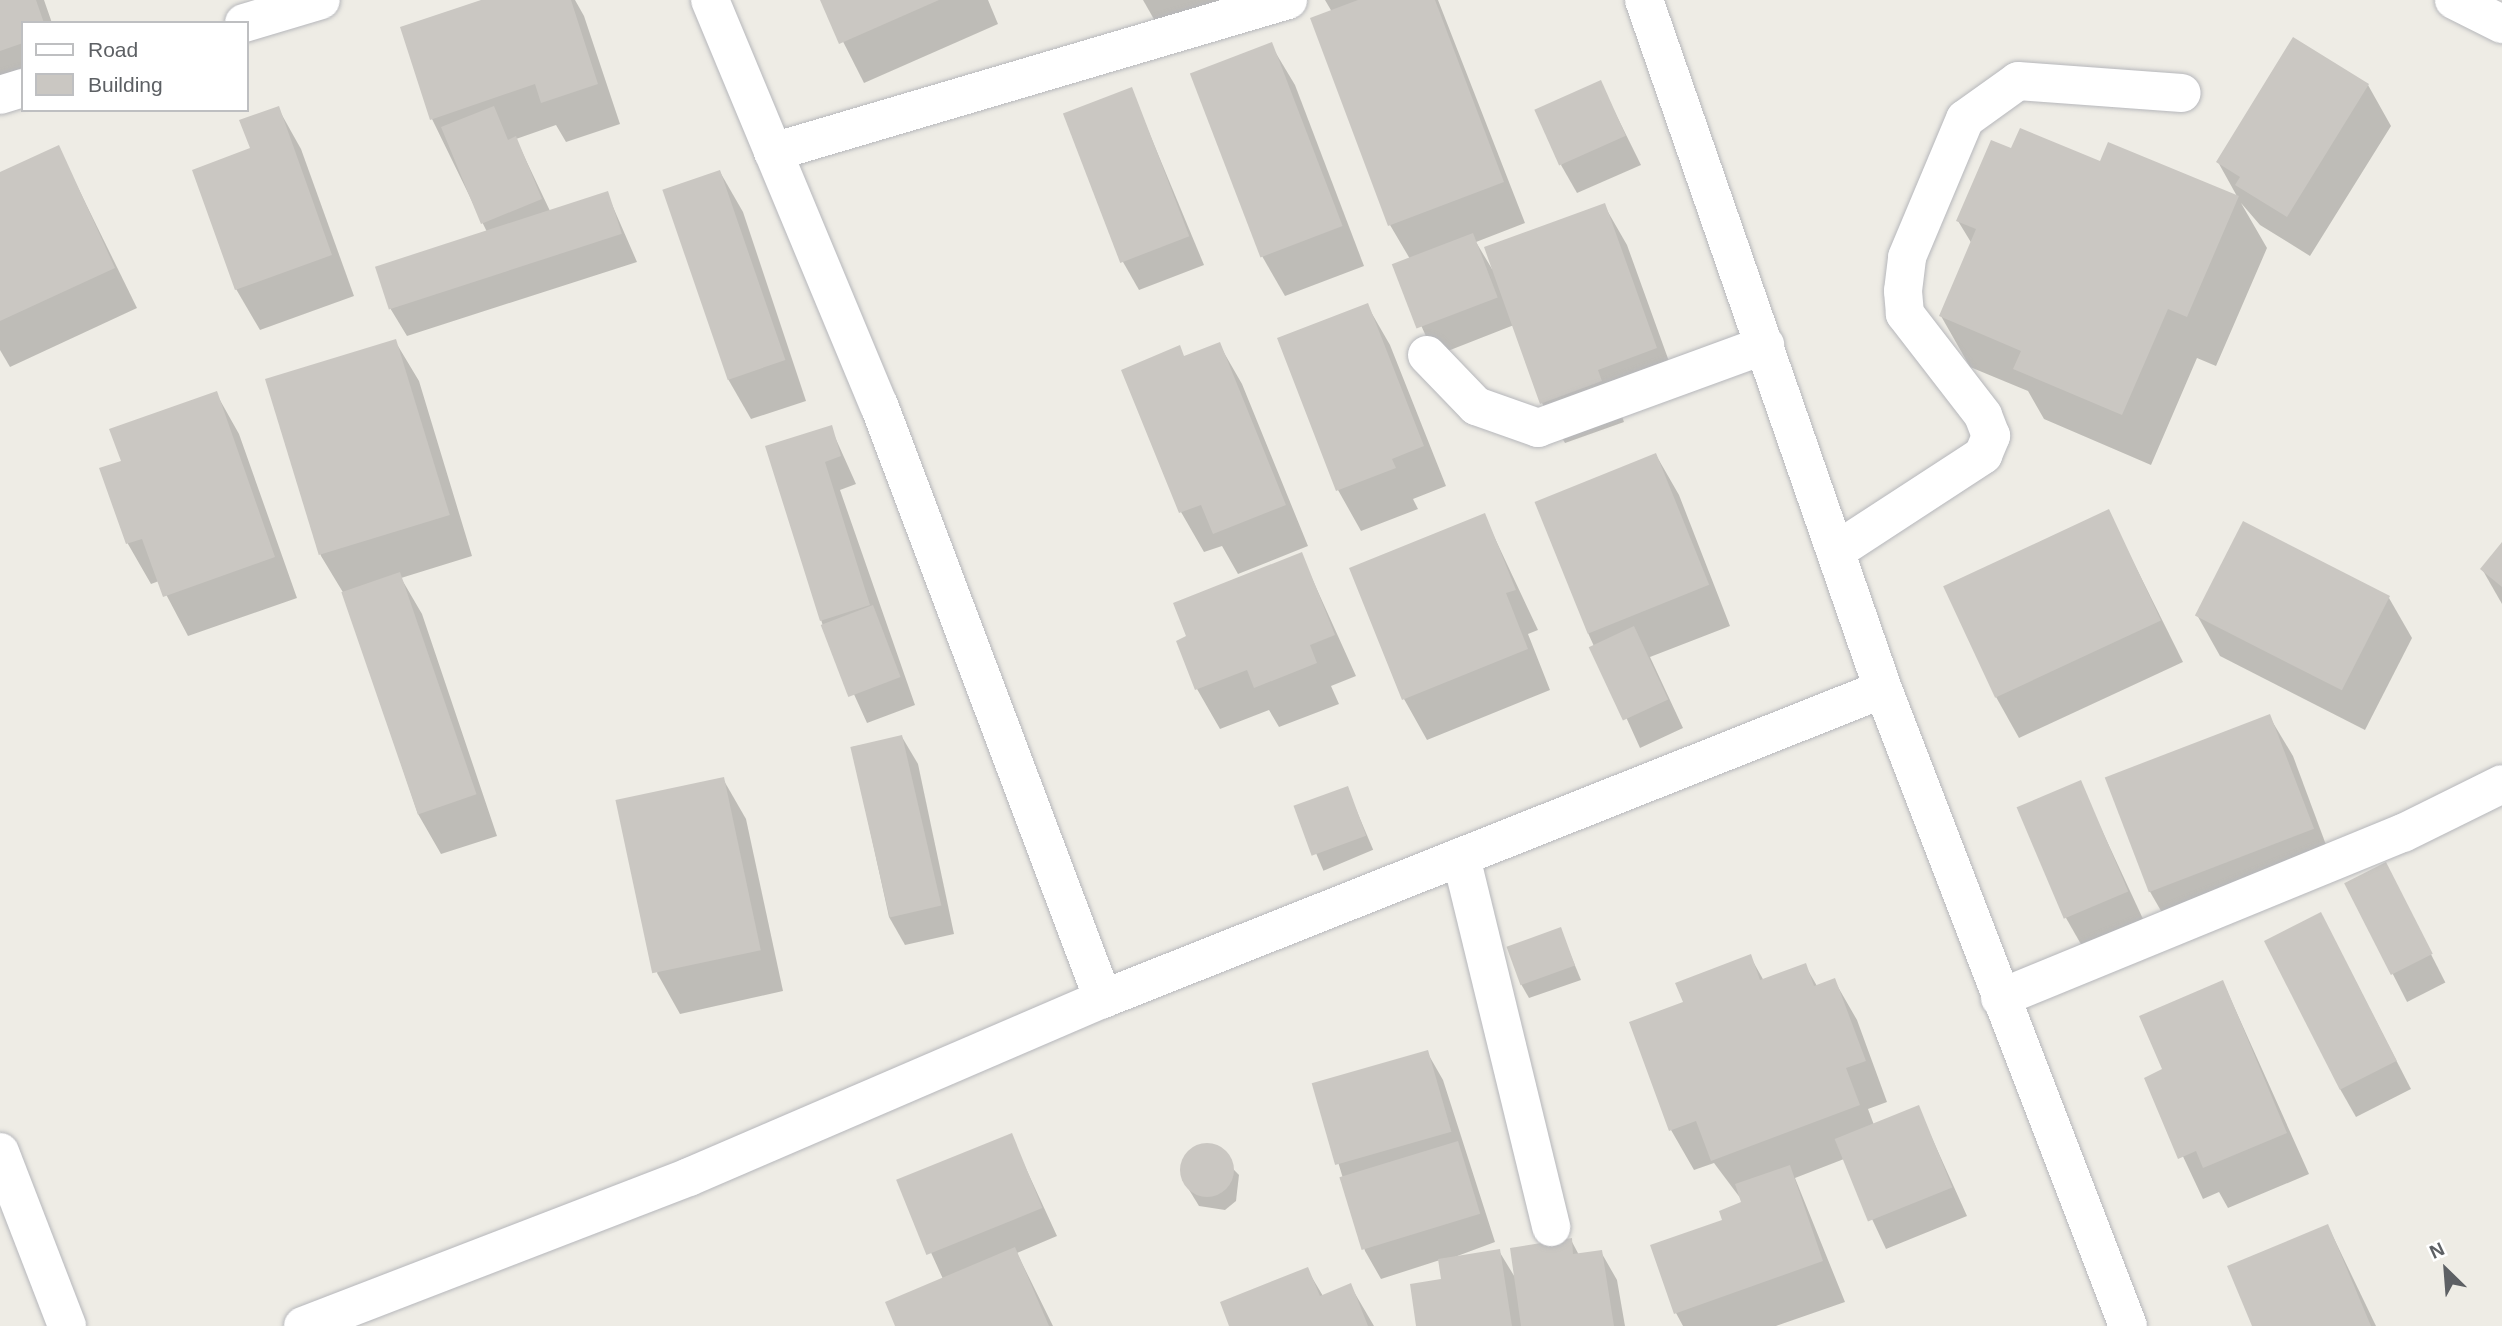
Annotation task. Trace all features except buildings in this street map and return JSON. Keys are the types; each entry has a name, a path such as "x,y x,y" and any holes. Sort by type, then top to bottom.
{"street":[{"path":"248,22 321,0"},
{"path":"710,0 879,405 1103,999"},
{"path":"773,152 1288,0"},
{"path":"1644,0 1883,689 2128,1326"},
{"path":"2454,0 2502,24"},
{"path":"1836,551 1983,455 1991,436 1983,415 1905,314 1903,291 1907,257 1965,120 2018,81 2182,93"},
{"path":"0,95 21,89"},
{"path":"1427,355 1476,406 1538,428 1765,345"},
{"path":"303,1326 689,1177 1103,999 1883,689"},
{"path":"2000,998 2403,833 2502,784"},
{"path":"1461,857 1551,1227"},
{"path":"0,1152 66,1326"}]}
